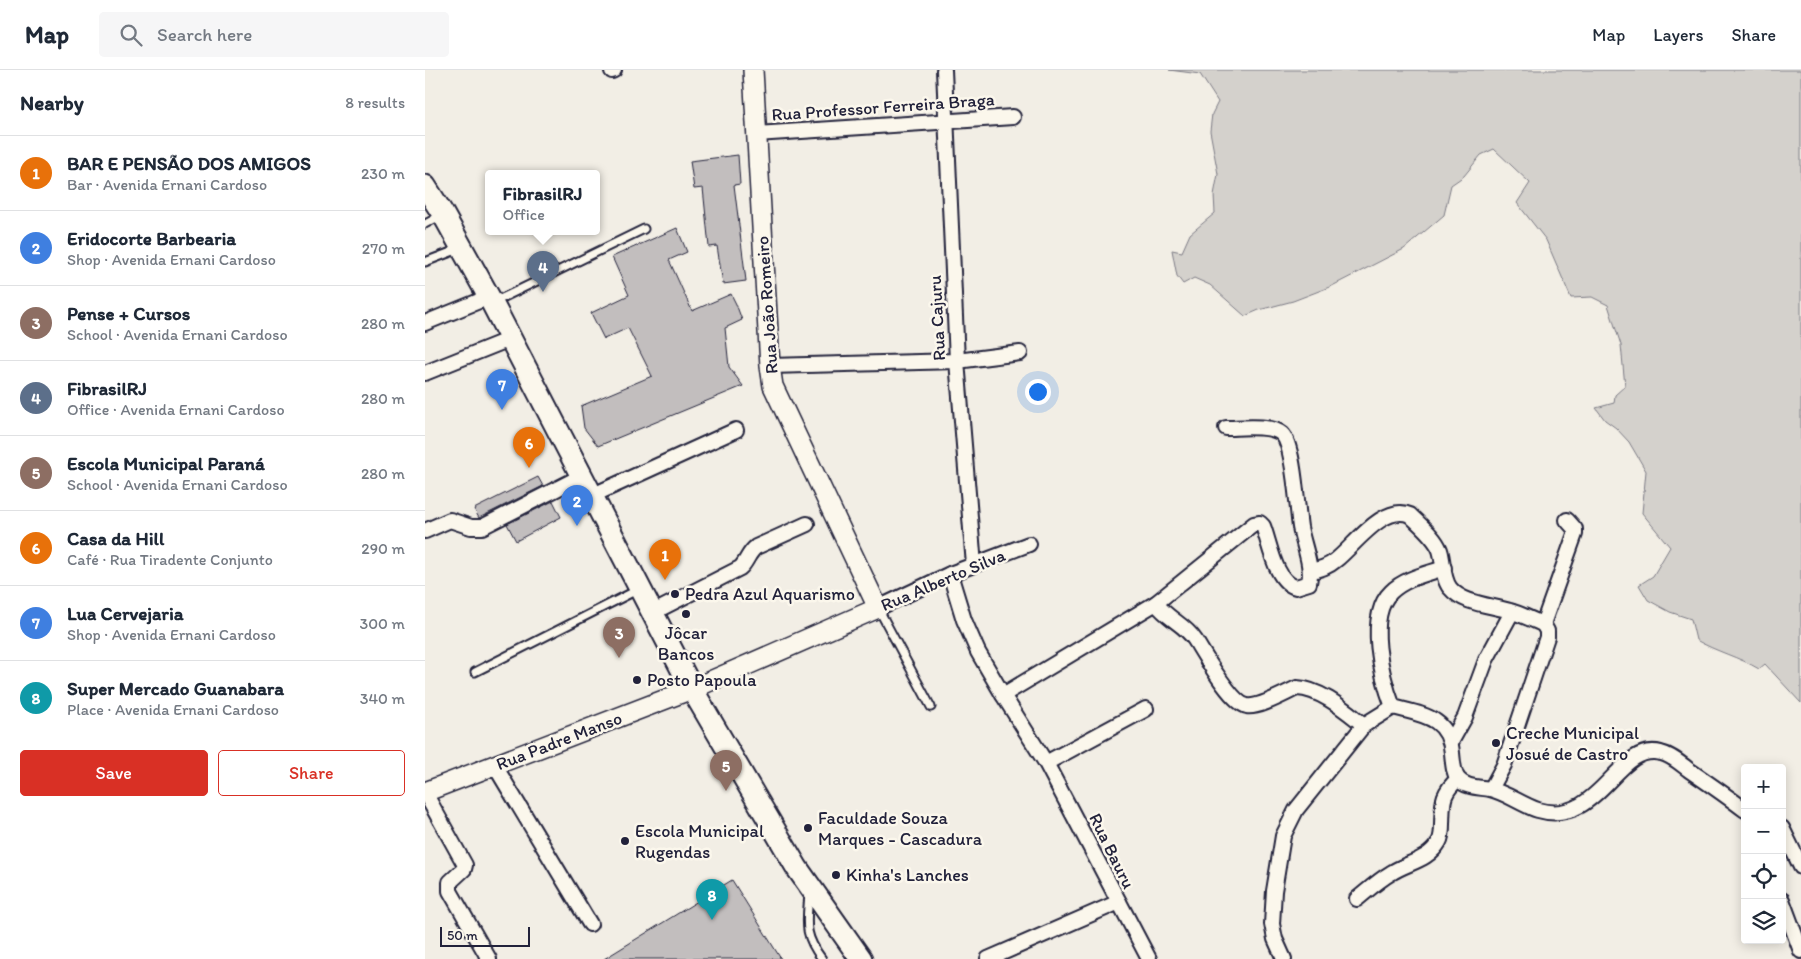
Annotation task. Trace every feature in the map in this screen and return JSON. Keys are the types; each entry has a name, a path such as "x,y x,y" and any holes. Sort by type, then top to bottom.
{"main road":[{"path":"431,206 462,248 692,689 797,868 861,959"}],"street":[{"name":"Rua João Romeiro","path":"753,70 770,366 773,386 878,608"},
{"name":"Rua Cajuru","path":"944,70 957,361 974,565"},
{"name":"Rua Professor Ferreira Braga","path":"756,134 1013,117"},
{"path":"425,323 490,300"},
{"path":"425,373 509,339"},
{"path":"770,366 957,361 1019,352"},
{"path":"1003,695 1156,603 1254,524 1260,523 1263,526 1279,573 1289,584 1296,587 1307,584 1310,581 1311,571 1300,526 1291,462 1285,438 1280,432 1273,429 1259,427 1225,428"},
{"path":"591,496 736,430"},
{"path":"425,531 450,520 471,527 482,527 582,476"},
{"path":"1311,571 1331,564 1381,519 1399,512 1409,515 1433,540 1439,549 1448,585 1460,596 1513,612 1543,624 1547,631 1547,637 1504,766 1491,789"},
{"path":"1543,624 1575,534 1575,529 1567,520"},
{"path":"652,613 740,568 756,547 807,524"},
{"name":"Rua Alberto Silva","path":"692,689 878,608 950,574 1029,544"},
{"path":"1393,707 1386,688 1379,650 1378,626 1383,604 1389,593 1395,588 1416,577 1444,568"},
{"name":"Rua Bauru","path":"950,574 971,636 1003,695 1045,763 1119,902 988,959"},
{"path":"1156,603 1165,614 1189,631 1226,687 1237,701 1243,705 1255,705 1297,688 1305,689 1335,703 1364,725"},
{"path":"1451,742 1465,717 1486,660 1513,612"},
{"name":"Rua Padre Manso","path":"425,793 692,689"},
{"path":"1284,959 1275,939 1272,924 1274,891 1283,836 1297,810 1364,725 1393,707 1432,719 1443,727 1451,742 1453,762 1458,779 1468,786 1491,789 1537,810 1549,812 1571,809 1584,803 1602,789 1627,762 1649,751 1667,755 1744,809"},
{"path":"1045,763 1146,709"},
{"path":"495,766 589,924"},
{"path":"1357,899 1392,872 1417,862 1433,851 1440,841 1442,831 1443,799 1450,786 1458,779"},
{"path":"425,793 465,865 464,869 450,882 450,891 489,959"},
{"path":"1786,836 1801,867"},
{"path":"1119,902 1149,959"},
{"path":"1786,911 1801,951"}],"lane":[{"path":"490,300 645,229"},
{"path":"425,262 462,248"},
{"path":"475,672 640,589"},
{"path":"878,608 931,707"},
{"path":"810,886 808,933 822,959"}],"shaded area":[{"path":"1169,70 1801,70 1801,703 1765,664 1759,669 1696,640 1691,619 1670,612 1648,600 1639,585 1653,576 1670,547 1642,513 1646,471 1629,442 1616,428 1605,420 1596,408 1614,403 1615,395 1625,386 1621,345 1608,305 1592,297 1571,298 1546,240 1517,203 1530,183 1494,149 1481,155 1464,176 1451,185 1444,215 1404,249 1332,286 1245,316 1210,285 1194,278 1183,284 1177,276 1172,250 1182,252 1190,234 1215,213 1214,195 1218,174 1210,131 1212,114 1218,102 1200,74"}],"building":[{"path":"738,155 740,184 734,185 746,281 723,284 717,246 709,247 703,188 694,189 690,161"},
{"path":"677,228 687,252 669,260 692,311 731,294 736,304 742,320 725,328 729,367 743,386 598,446 584,428 581,406 652,376 628,328 604,339 591,313 629,295 612,257"},
{"path":"538,477 543,486 479,518 474,509"},
{"path":"553,501 561,517 516,541 507,524"},
{"path":"732,880 781,959 604,959"}],"place":[{"name":"FibrasilRJ","path":"543,292"},
{"name":"Lua Cervejaria","path":"502,410"},
{"name":"Casa da Hill","path":"529,468"},
{"name":"Eridocorte Barbearia","path":"577,526"},
{"name":"BAR E PENSÃO DOS AMIGOS","path":"665,580"},
{"name":"Pedra Azul Aquarismo","path":"675,594"},
{"name":"Jôcar Bancos","path":"686,614"},
{"name":"Pense + Cursos","path":"619,658"},
{"name":"Posto Papoula","path":"637,680"},
{"name":"Creche Municipal Josué de Castro","path":"1496,743"},
{"name":"Escola Municipal Paraná","path":"726,791"},
{"name":"Faculdade Souza Marques - Cascadura","path":"808,828"},
{"name":"Escola Municipal Rugendas","path":"625,841"},
{"name":"Kinha's Lanches","path":"836,875"},
{"name":"Super Mercado Guanabara","path":"712,920"}]}
